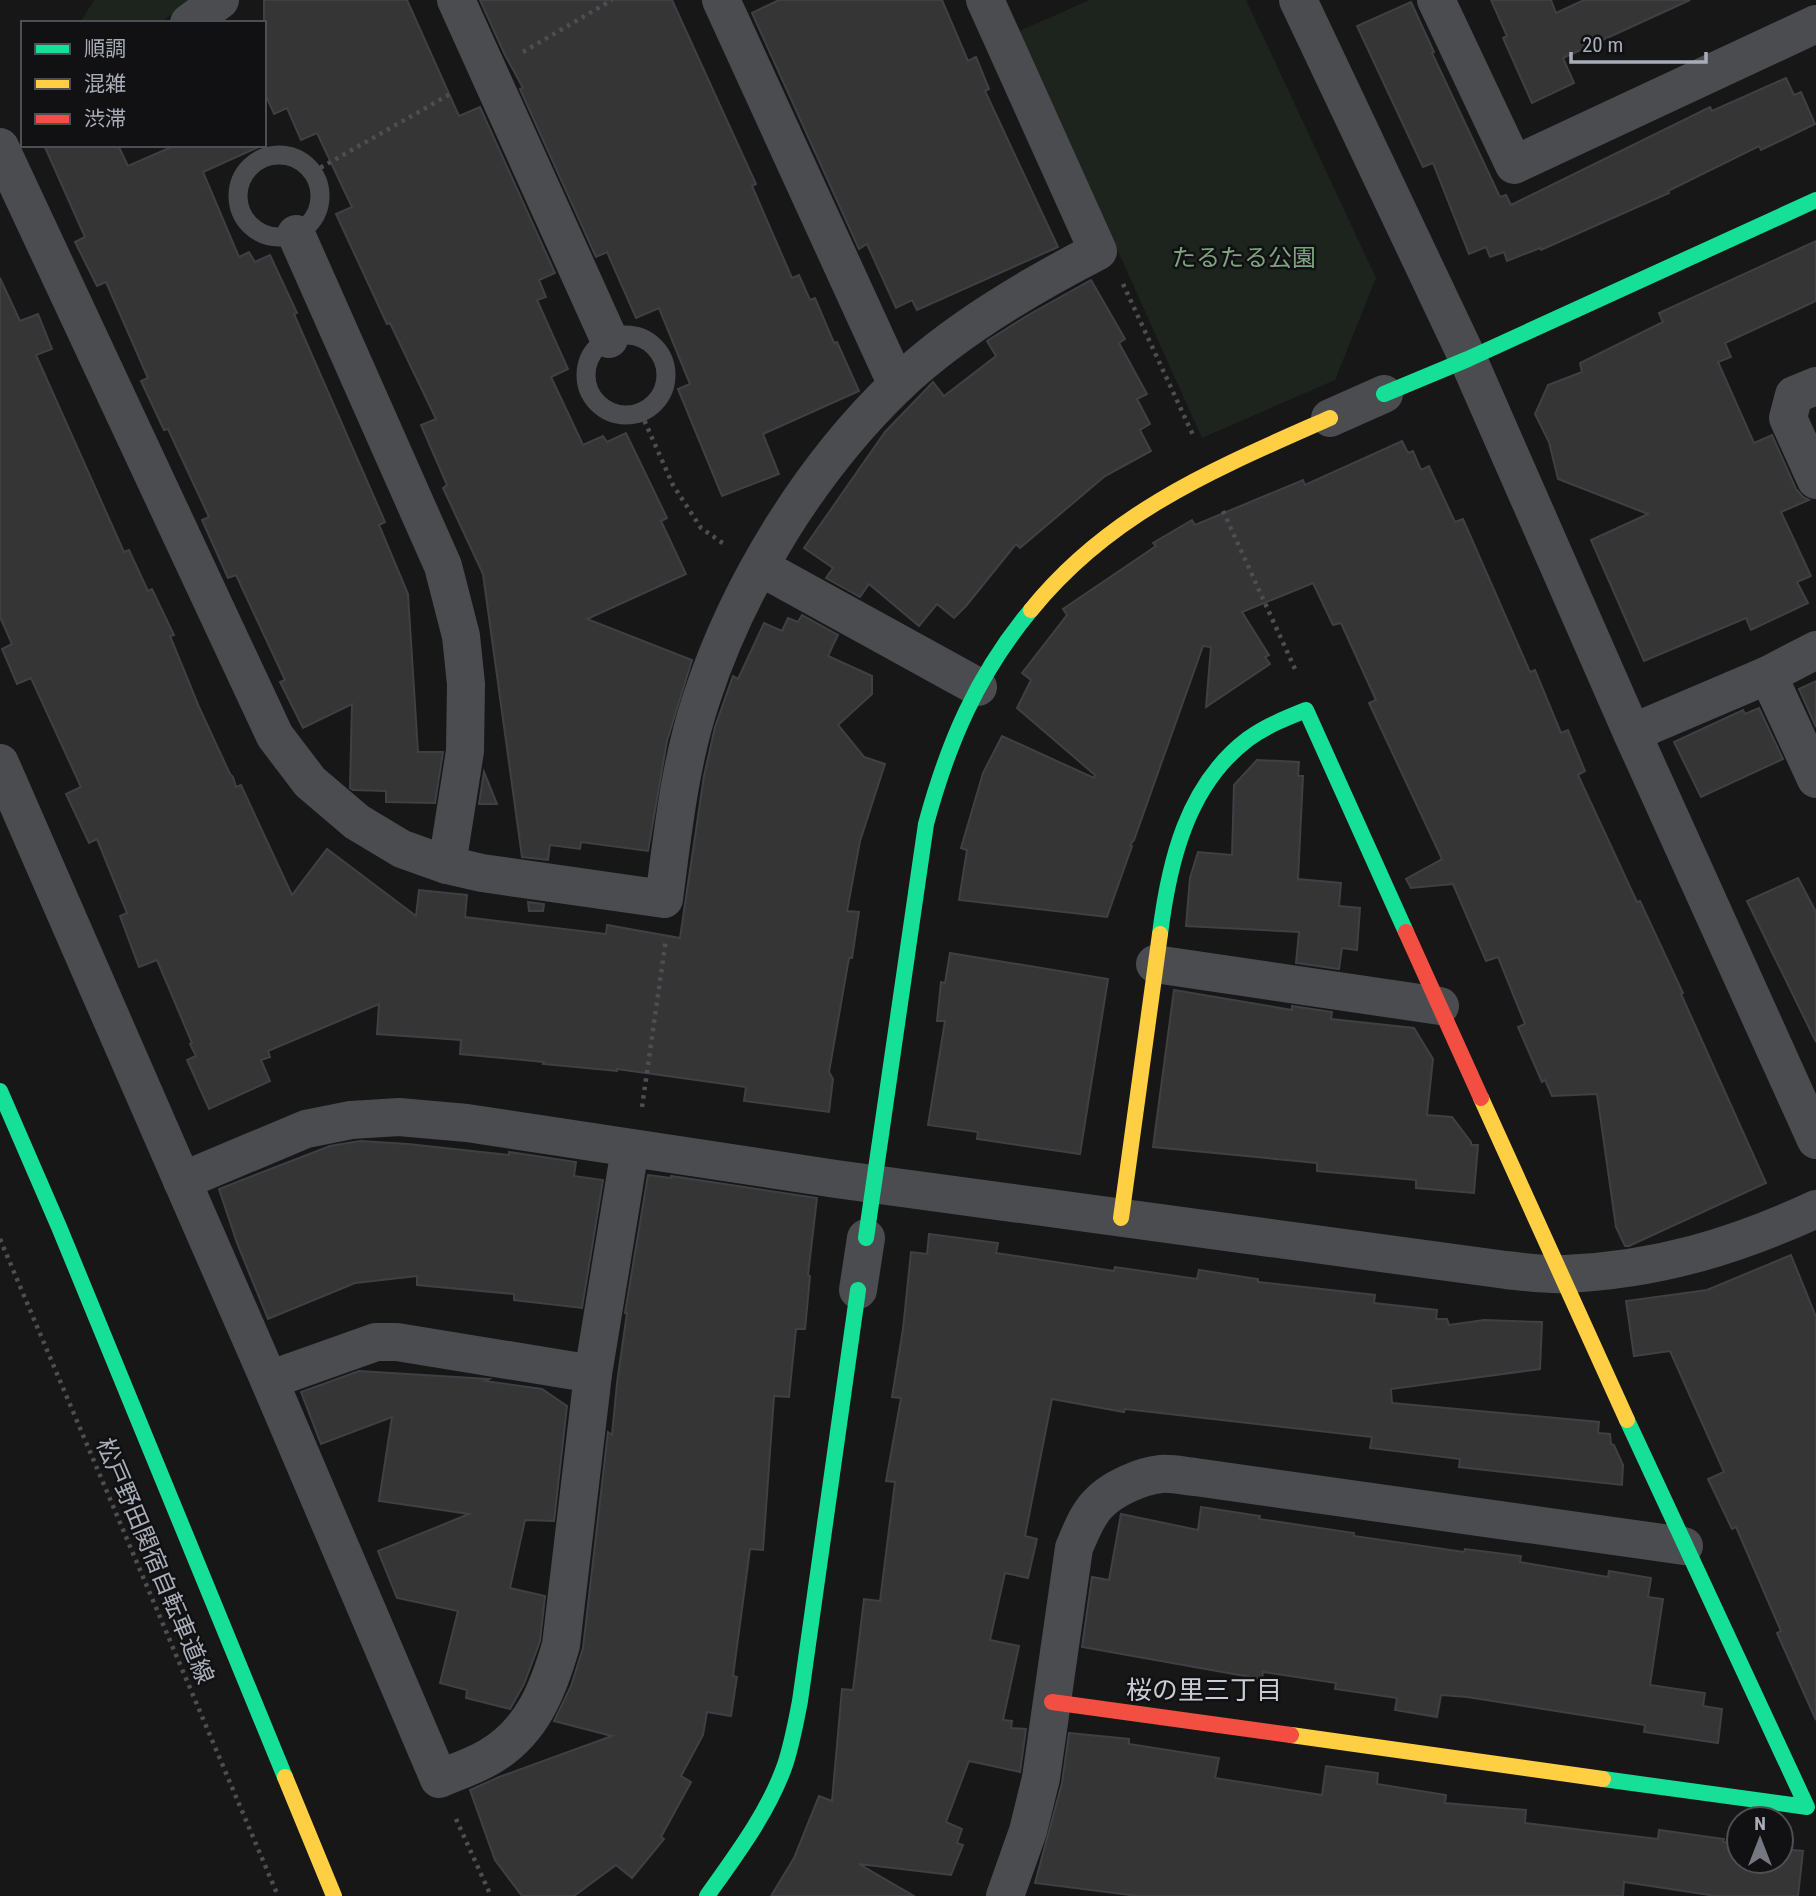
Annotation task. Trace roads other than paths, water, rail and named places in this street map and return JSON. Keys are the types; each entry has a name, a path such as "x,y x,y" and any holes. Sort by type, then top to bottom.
{"street":[{"path":"192,21 220,0"},
{"path":"456,0 609,339"},
{"path":"721,0 897,385"},
{"path":"0,147 275,736 310,782 357,822 402,849 447,865 482,873 664,899 684,765 702,697 728,630 794,509 849,436 897,385 934,353 1000,307 1050,276 1098,251 985,0"},
{"path":"1436,0 1514,165 1816,24"},
{"path":"1301,1 1468,359 1632,733 1816,1140"},
{"path":"0,140 21,132"},
{"path":"707,1896 763,1808 780,1776 792,1742 926,824 953,736 978,687 1018,625 1044,592 1084,551 1169,493 1212,470 1468,359 1816,200"},
{"path":"296,233 443,566 461,636 466,684 465,751 447,865"},
{"path":"1816,386 1794,396 1788,418 1816,480"},
{"path":"760,567 978,687"},
{"path":"1632,733 1768,675 1816,650"},
{"path":"1768,675 1816,779"},
{"path":"1052,1702 1807,1807 1684,1546 1306,710 1279,721 1245,742 1216,771 1192,811 1174,853 1164,901 1121,1218"},
{"path":"0,763 269,1380 439,1779 489,1757 517,1736 536,1711 550,1683 561,1645 593,1374 633,1149"},
{"path":"1155,964 1440,1006"},
{"path":"0,1091 334,1896"},
{"path":"182,1181 306,1129 351,1120 387,1118 467,1123 874,1184 1506,1270 1562,1274 1627,1270 1681,1259 1742,1240 1816,1209"},
{"path":"269,1380 376,1342 397,1342 593,1374"},
{"path":"1005,1896 1028,1831 1041,1778 1074,1548 1085,1523 1098,1504 1114,1492 1161,1474 1684,1546"}],"lane":[{"path":"271,155 294,157 313,172 319,188 319,206 311,222 296,233 274,237 252,228 239,208 238,185 250,165 271,155"},
{"path":"634,336 646,341 663,359 667,372 666,384 661,396 652,406 641,412 627,415 614,413 601,407 592,397 586,370 598,346 609,339 634,336"}],"district":[{"name":"桜の里三丁目","path":"1204,1690"}],"park label":[{"name":"たるたる公園","path":"1244,258"}]}
